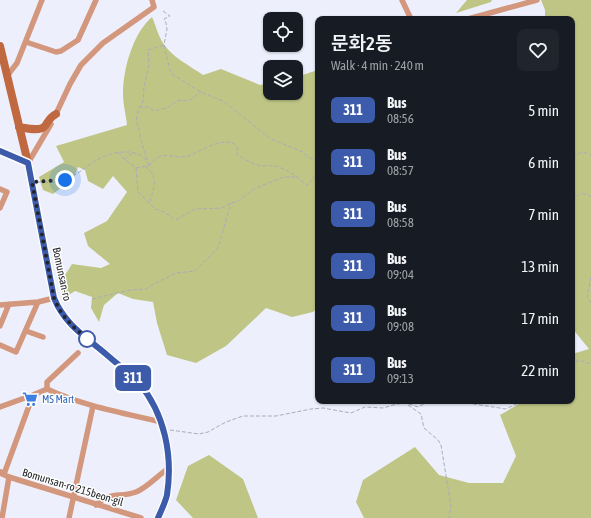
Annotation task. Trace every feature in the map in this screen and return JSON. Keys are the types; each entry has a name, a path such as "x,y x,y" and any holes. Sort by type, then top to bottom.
{"main road":[{"name":"Bomunsan-ro","path":"0,46 28,163 54,298 59,310 70,325 139,383 157,411 162,425 166,441 169,468 167,496 158,518"},
{"path":"19,127 41,129 49,118 56,114"},
{"path":"0,151 28,163"}],"street":[{"path":"7,76 17,63 42,0"},
{"path":"26,42 56,52 74,44 78,40 96,0"},
{"path":"28,163 56,114 81,65 103,43 154,7 152,0"},
{"path":"402,0 410,16"},
{"path":"479,16 537,0"},
{"path":"0,189 7,192 0,208"},
{"path":"0,305 38,302 54,298"},
{"path":"0,345 16,352 38,302"},
{"path":"0,326 9,304"},
{"path":"26,331 43,337"},
{"path":"47,389 47,382 78,353"},
{"path":"0,407 47,389 93,406 162,425"},
{"path":"2,518 3,474 34,395"},
{"path":"69,518 93,406"},
{"path":"96,505 108,496 135,492 169,468"},
{"name":"Bomunsan-ro 215beon-gil","path":"3,474 74,496 96,505 142,518"}],"path":[{"path":"163,11 170,16 164,19 167,29 164,45 172,74 201,92 223,102 271,139 303,152 315,160"},
{"path":"149,166 136,121 139,108 143,101 144,87 149,65 148,50 164,45"},
{"path":"139,108 148,107 154,111 167,108 177,101 190,100 201,92"},
{"path":"136,168 149,166 161,156 183,157 226,142 235,144 237,147 237,154 246,160 259,165 274,165 298,177 308,185 315,175"},
{"path":"32,182 65,180 97,159 118,152 134,153 143,156 149,166"},
{"path":"118,152 124,159 136,168 138,192 150,202 155,209 164,212 176,220 195,209 220,209 238,201 254,189 278,179 285,177 298,177"},
{"path":"575,155 583,152 591,155"},
{"path":"124,159 134,153"},
{"path":"144,166 152,173 154,180 150,202"},
{"path":"575,197 581,194 591,196"},
{"path":"92,299 130,290 146,289 156,282 176,273 195,271 218,248 231,203"},
{"path":"591,277 587,296 591,303"},
{"path":"575,364 578,360 591,364"},
{"path":"162,425 199,434 208,432 226,422 243,416 276,416 324,408 351,413 365,407 383,408 397,404 406,404 418,408 424,404"},
{"path":"406,404 421,413 424,428 438,440 441,445 451,506 449,518"},
{"path":"474,404 506,409 515,404"}],"green space":[{"path":"467,0 492,0 491,2 456,13"},
{"path":"541,0 591,0 591,518 364,518 356,502 363,480 415,447 439,475 469,483 503,483 516,456 500,415 519,404 575,404 575,353 589,349 575,332 575,16 545,16 545,10"},
{"path":"152,17 163,43 171,53 203,75 221,69 260,85 263,84 263,100 303,100 303,75 315,71 315,310 313,312 292,317 266,308 226,346 196,363 167,355 157,323 153,302 133,299 118,293 104,305 99,322 91,308 92,297 75,291 64,298 60,283 72,264 101,268 110,264 88,246 84,233 107,221 127,192 113,176 103,189 88,181 85,170 78,167 74,178 53,194 43,190 39,177 64,162 56,146 127,125 123,102 123,84 130,52 139,32"},
{"path":"209,455 243,479 258,518 193,518 176,500 188,466"}],"bus line":[{"name":"311","path":"0,151 28,163 54,298 59,310 70,325 139,383 157,411 166,441 169,468 167,496 158,518"}],"place":[{"name":"MS Mart","path":"30,399"}],"route":[{"path":"65,180 60,182 32,182 54,298 59,310 70,325 89,340 87,339"}]}
